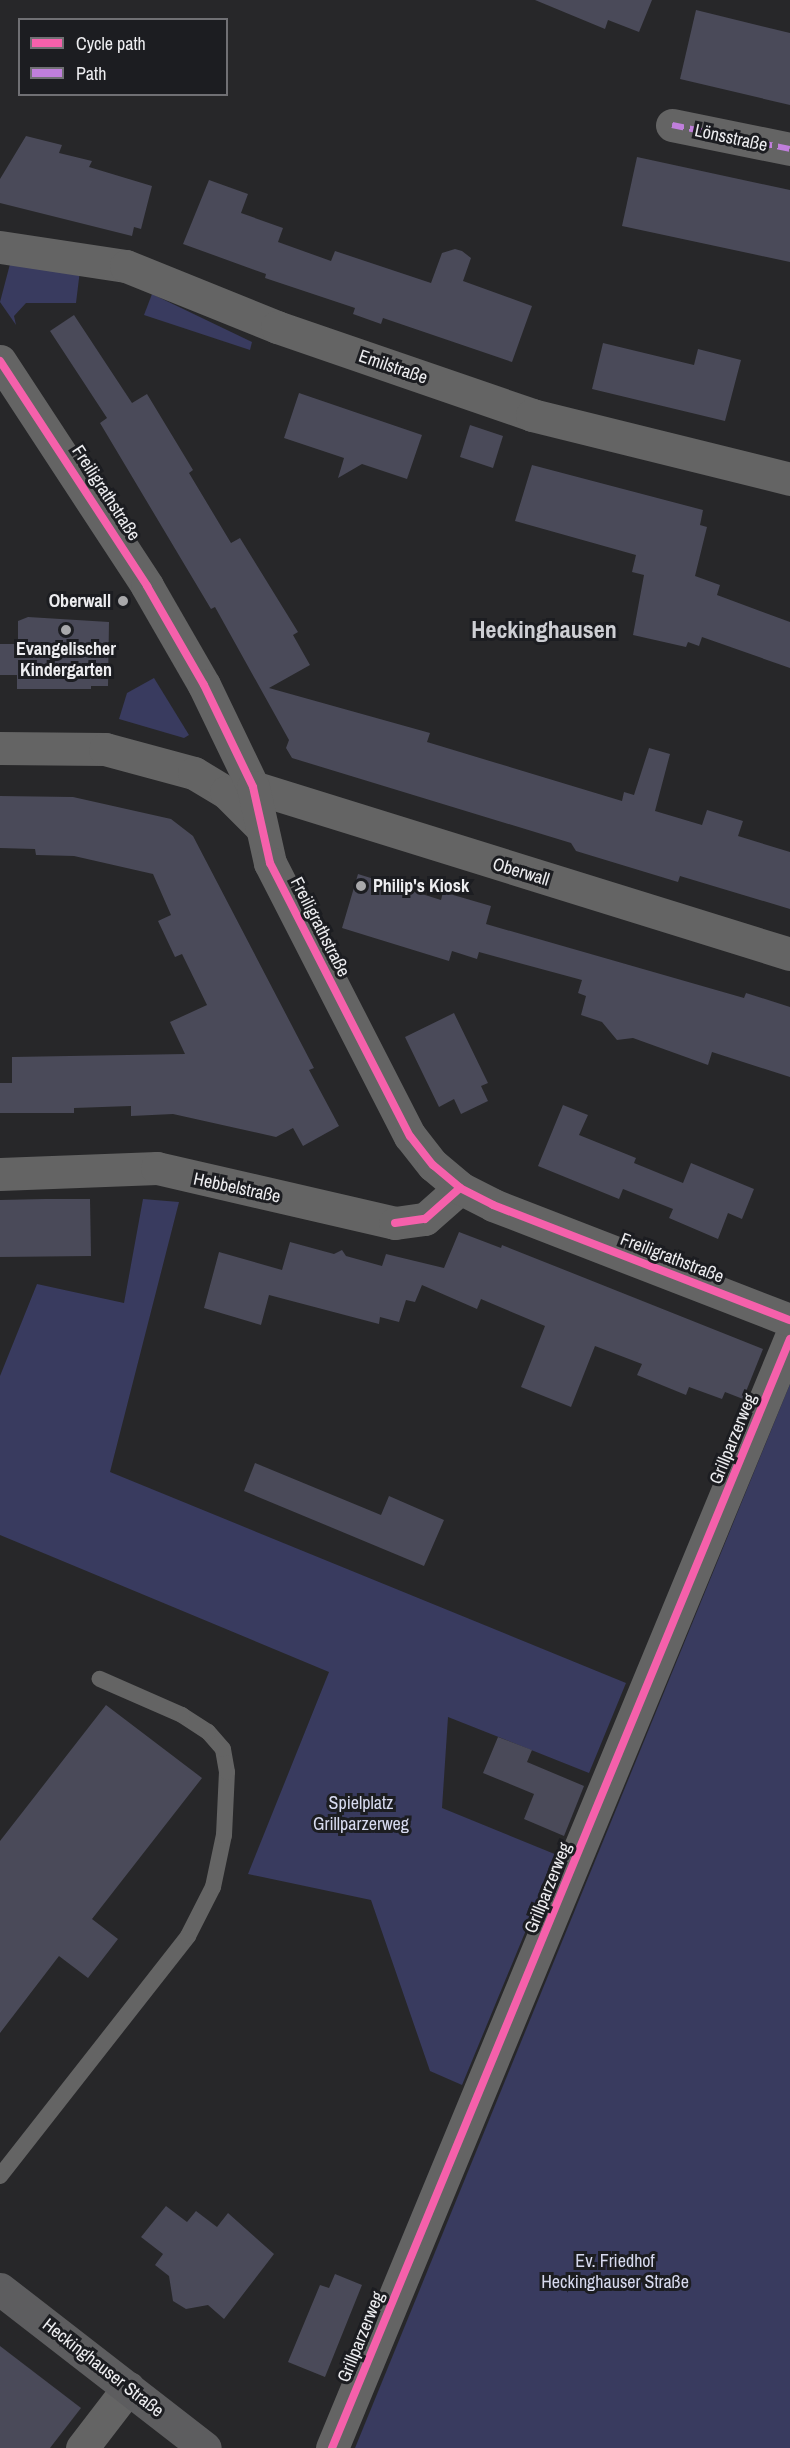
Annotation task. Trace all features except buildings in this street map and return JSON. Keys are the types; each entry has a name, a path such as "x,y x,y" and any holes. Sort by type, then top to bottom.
{"main road":[{"name":"Heckinghauser Straße","path":"0,2289 205,2448"}],"street":[{"name":"Lönsstraße","path":"672,125 790,149"},
{"name":"Emilstraße","path":"0,247 126,266 277,327 532,415 790,479"},
{"name":"Freiligrathstraße","path":"0,361 147,586 204,685 253,787 259,825 270,863 410,1136 433,1165 460,1188 493,1205 790,1320"},
{"path":"0,748 105,749 194,773 226,792 259,825"},
{"name":"Oberwall","path":"253,787 790,954"},
{"name":"Hebbelstraße","path":"0,1174 157,1168 395,1223 425,1219 460,1188"},
{"name":"Grillparzerweg","path":"332,2448 790,1340"},
{"path":"82,2448 128,2388"}],"lane":[{"path":"0,2175 188,1936 213,1887 224,1835 227,1772 223,1749 208,1732 182,1715 100,1679"}],"green space":[{"path":"10,264 80,270 76,303 26,303 14,316 16,325 0,302"},
{"path":"152,294 252,342 250,350 144,315"},
{"path":"154,678 189,735 184,738 119,719 127,693"},
{"name":"Spielplatz Grillparzerweg","path":"143,1199 179,1202 110,1472 626,1683 589,1773 448,1717 442,1808 557,1855 462,2085 430,2071 371,1900 248,1874 329,1672 0,1535 0,1376 37,1284 124,1303"},
{"name":"Ev. Friedhof Heckinghauser Straße","path":"790,1384 790,2448 355,2448"}],"marked path":[{"path":"672,125 790,149"}],"cycle path":[{"path":"0,361 147,586 204,685 253,787 270,863 410,1136 433,1165 460,1188 493,1205 790,1320"},
{"path":"395,1223 425,1219 460,1188"},
{"path":"332,2448 790,1339"}],"place":[{"name":"Oberwall","path":"123,601"},
{"name":"Evangelischer Kindergarten","path":"66,630"},
{"name":"Philip's Kiosk","path":"361,886"}],"district":[{"name":"Heckinghausen","path":"544,630"}]}
